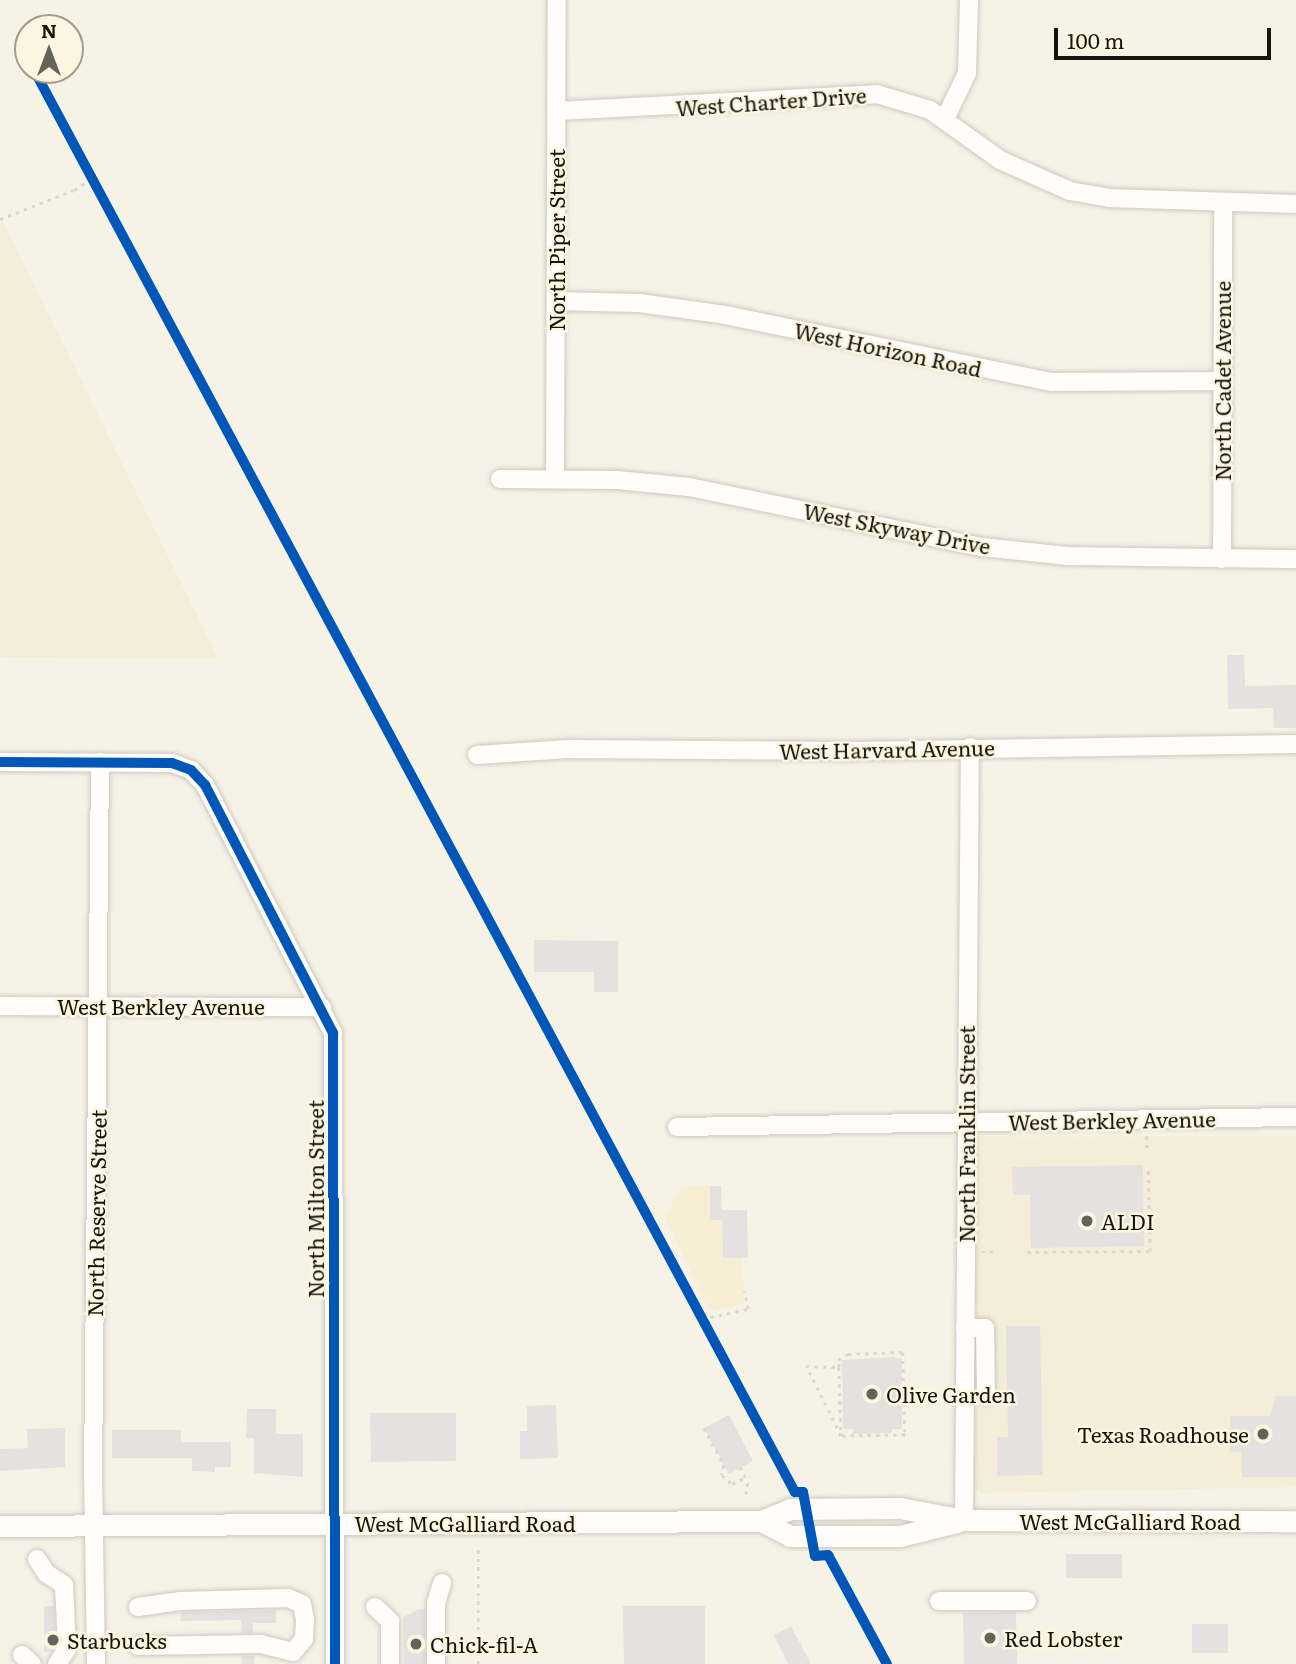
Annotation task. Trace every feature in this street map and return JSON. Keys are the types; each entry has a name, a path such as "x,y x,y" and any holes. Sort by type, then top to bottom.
{"main road":[{"name":"West McGalliard Road","path":"0,1526 761,1521 790,1536 900,1536 964,1520 1296,1521"}],"street":[{"name":"North Piper Street","path":"555,479 557,0"},
{"path":"945,119 967,73 970,0 963,0"},
{"name":"West Charter Drive","path":"557,111 859,93 919,105 945,119 1000,160 1070,191 1109,198 1296,204"},
{"name":"North Cadet Avenue","path":"1222,559 1223,203"},
{"name":"West Horizon Road","path":"556,301 639,303 725,315 1052,382 1221,381"},
{"name":"West Skyway Drive","path":"500,479 555,479 689,487 982,547 1076,557 1296,559"},
{"name":"West Harvard Avenue","path":"477,755 568,749 1296,744"},
{"name":"North Franklin Street","path":"964,1520 964,1122 970,747"},
{"path":"0,762 100,762"},
{"name":"North Milton Street","path":"100,762 172,763 191,770 205,785 322,1007 334,1041 335,1664"},
{"name":"North Reserve Street","path":"96,1664 94,1526 100,762"},
{"name":"West Berkley Avenue","path":"0,1006 322,1007"},
{"name":"West Berkley Avenue","path":"677,1127 1296,1117"},
{"path":"965,1328 985,1328 986,1395"},
{"path":"37,1559 46,1573 64,1585 67,1649 57,1664"},
{"path":"436,1664 436,1604 442,1583"},
{"path":"138,1607 180,1601 288,1598 302,1604 305,1620 304,1639 293,1652 262,1644 138,1646"},
{"path":"939,1601 1027,1601"},
{"path":"375,1607 390,1621 390,1664"}],"path":[{"path":"85,166 98,190"},
{"path":"0,219 74,190 92,178"},
{"path":"1147,1136 1147,1150"},
{"path":"1027,1252 1150,1251 1148,1171"},
{"path":"979,1252 993,1252"},
{"path":"702,1319 747,1309 744,1291"},
{"path":"696,1307 708,1330"},
{"path":"903,1352 905,1435 841,1436 838,1360 848,1354 903,1352"},
{"path":"839,1367 806,1366 841,1436"},
{"path":"704,1428 724,1465 722,1475 732,1484 745,1477"},
{"path":"740,1468 745,1477 746,1496"},
{"path":"478,1549 478,1664"}],"shaded area":[{"path":"0,216 218,658 0,657"},
{"path":"1296,1136 1296,1487 981,1493 975,1487 978,1137"}],"sand":[{"path":"710,1186 710,1220 722,1220 723,1258 742,1258 744,1291 743,1304 710,1311 665,1218 681,1187"}],"building":[{"path":"1227,655 1244,655 1245,686 1296,685 1296,728 1274,728 1273,708 1228,709"},
{"path":"534,940 618,941 618,992 594,992 594,972 534,972"},
{"name":"ALDI","path":"1143,1165 1144,1246 1031,1248 1030,1195 1013,1195 1012,1167"},
{"path":"710,1186 721,1186 722,1220 710,1220"},
{"path":"722,1210 747,1210 748,1258 723,1258"},
{"path":"1006,1326 1040,1326 1043,1475 997,1476 997,1437 1008,1437"},
{"name":"Olive Garden","path":"893,1357 902,1359 902,1429 892,1429 892,1433 853,1434 853,1429 843,1429 842,1360"},
{"name":"Texas Roadhouse","path":"1276,1396 1296,1396 1296,1477 1242,1477 1241,1452 1230,1452 1230,1416 1270,1416"},
{"path":"556,1405 558,1458 520,1459 520,1431 527,1431 527,1406"},
{"path":"247,1409 276,1409 276,1434 303,1434 303,1477 254,1473 254,1438 246,1438"},
{"path":"370,1413 456,1413 456,1461 371,1462"},
{"path":"729,1415 753,1461 729,1474 704,1428"},
{"path":"65,1428 65,1467 0,1471 0,1449 28,1448 27,1429"},
{"path":"112,1430 181,1430 181,1442 231,1442 231,1467 215,1467 215,1472 192,1471 192,1458 112,1458"},
{"path":"1066,1554 1122,1554 1122,1578 1066,1578"},
{"path":"44,1606 54,1606 55,1646 52,1652 44,1652"},
{"path":"623,1606 705,1606 705,1664 624,1664"},
{"name":"Chick-fil-A","path":"419,1609 425,1610 425,1664 404,1664 403,1617"},
{"path":"276,1610 276,1623 253,1623 253,1633 242,1633 241,1620 180,1621 181,1612"},
{"name":"Red Lobster","path":"1016,1612 1017,1664 964,1664 963,1613"},
{"path":"1192,1624 1228,1624 1228,1653 1192,1653"},
{"path":"791,1626 811,1664 788,1664 774,1635"},
{"path":"242,1656 254,1656 254,1664 242,1664"}],"cycle path":[{"path":"41,84 795,1492 803,1492 815,1556 828,1555 887,1664"},
{"path":"0,762 172,763 191,770 205,785 333,1033 335,1664"}],"place":[{"name":"ALDI","path":"1087,1221"},
{"name":"Olive Garden","path":"872,1394"},
{"name":"Texas Roadhouse","path":"1263,1434"},
{"name":"Red Lobster","path":"990,1638"},
{"name":"Starbucks","path":"53,1640"},
{"name":"Chick-fil-A","path":"416,1644"}]}
